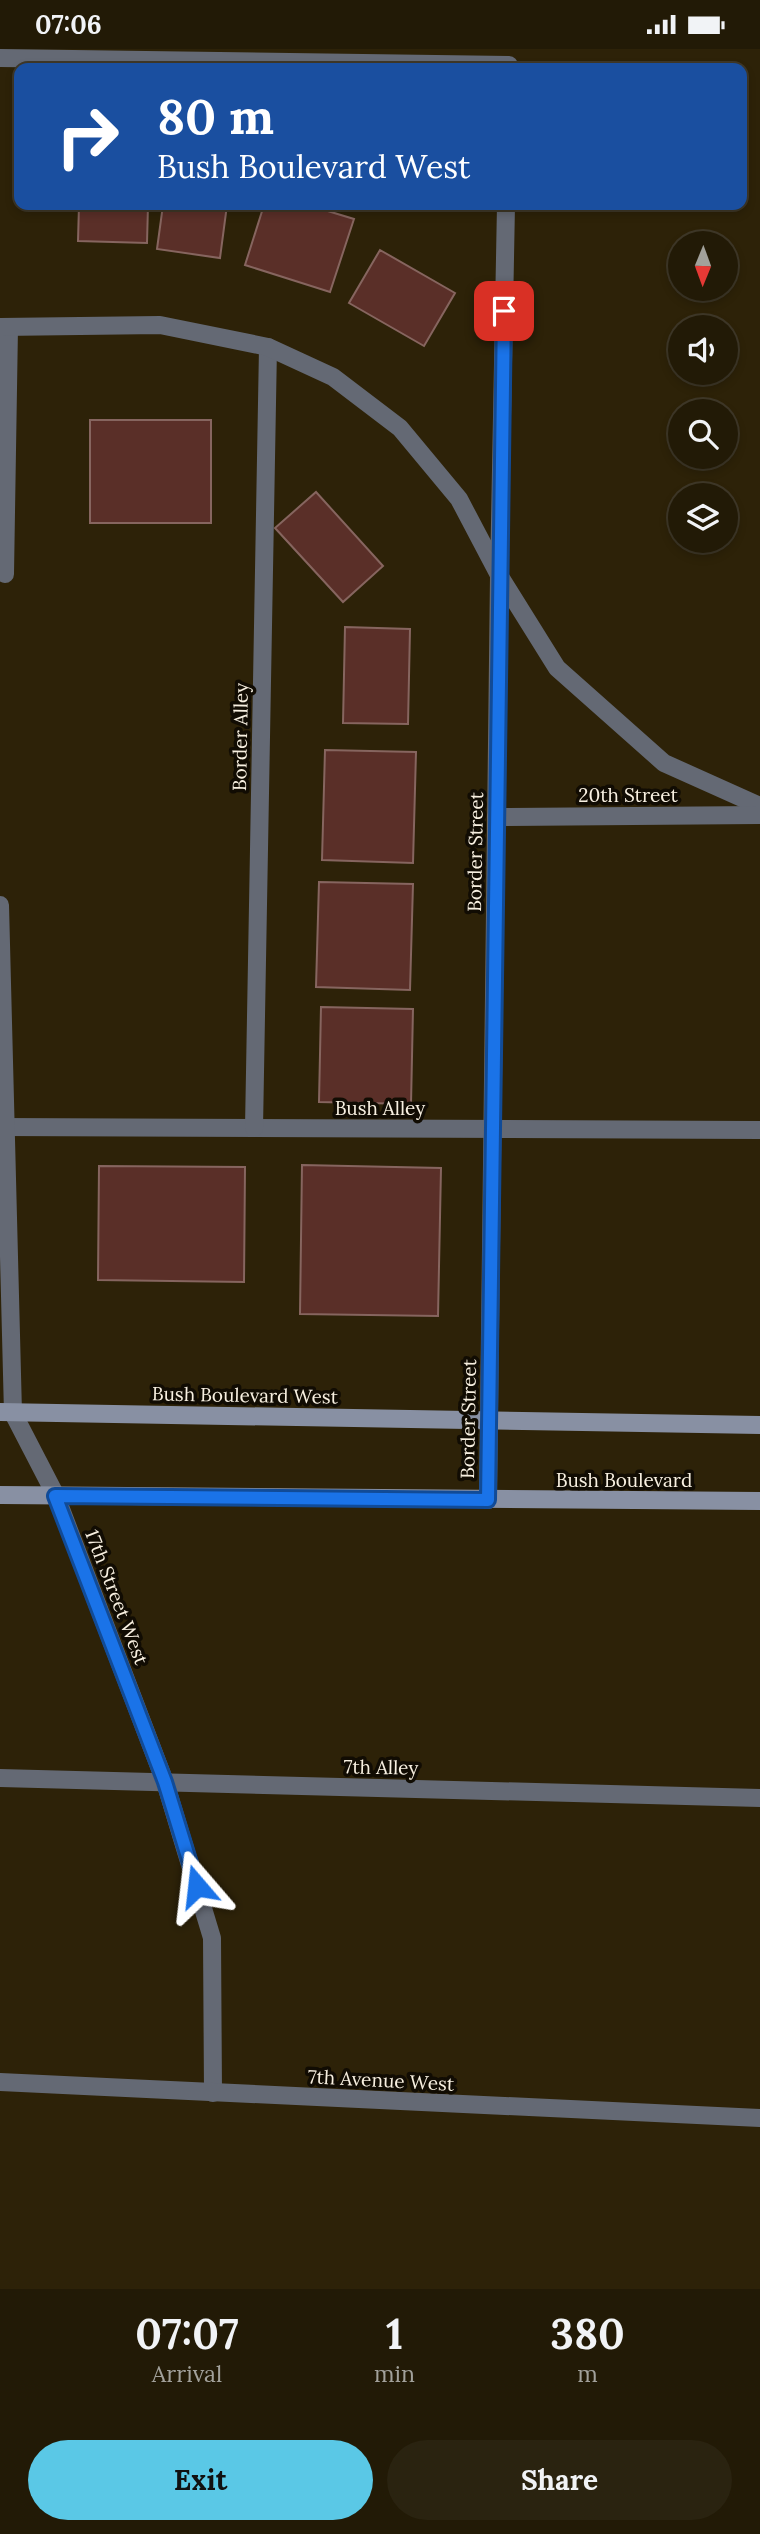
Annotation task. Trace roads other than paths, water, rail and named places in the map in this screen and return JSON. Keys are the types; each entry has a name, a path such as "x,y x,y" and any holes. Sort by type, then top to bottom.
{"main road":[{"name":"Bush Boulevard West","path":"7,1413 489,1420"},
{"path":"489,1420 760,1425"},
{"path":"0,1495 488,1500"},
{"name":"Bush Boulevard","path":"488,1500 760,1501"}],"street":[{"path":"0,58 509,61"},
{"name":"Border Street","path":"488,1500 506,210"},
{"path":"5,574 5,327 160,325 268,347 332,377 400,428 459,499 499,575 558,668 664,762 760,806"},
{"name":"Border Alley","path":"254,1128 268,347"},
{"name":"20th Street","path":"496,817 760,815"},
{"name":"17th Street West","path":"0,905 7,1413 55,1496 165,1782 212,1938 213,2093"},
{"name":"Bush Alley","path":"4,1127 760,1130"},
{"name":"7th Alley","path":"0,1778 760,1798"},
{"name":"7th Avenue West","path":"0,2082 760,2117"}]}
